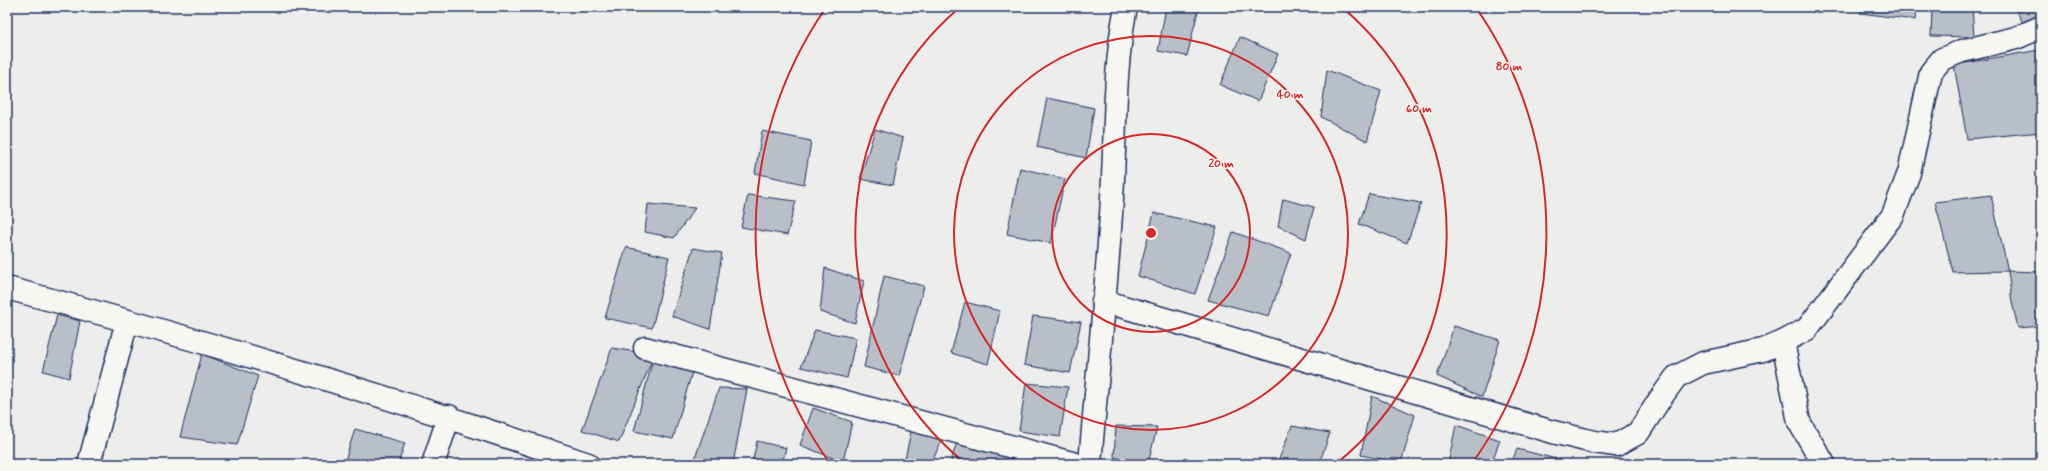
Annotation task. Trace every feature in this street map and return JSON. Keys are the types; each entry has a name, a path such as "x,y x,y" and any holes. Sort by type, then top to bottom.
{"street":[{"path":"1090,464 1112,197 1115,98 1122,26 1126,7"},
{"path":"1104,301 1553,432 1594,442 1616,445 1638,433 1676,377 1703,363 1763,350 1783,342 1807,329 1893,215 1910,173 1931,72 1942,59 1962,51 2016,38 2041,27"},
{"path":"7,288 127,321 448,416 588,464"},
{"path":"89,464 127,321"},
{"path":"1783,342 1800,422 1824,464"},
{"path":"645,348 1076,464"},
{"path":"433,464 448,416"}],"building":[{"path":"1166,7 1199,7 1187,56 1158,51"},
{"path":"1861,7 1917,7 1915,20 1860,13"},
{"path":"1932,7 1972,7 1974,37 1931,36"},
{"path":"2014,7 2041,7 2041,18 2026,28"},
{"path":"1240,37 1278,54 1258,101 1220,85"},
{"path":"2039,50 2041,69 2041,132 1967,139 1954,65"},
{"path":"1327,70 1381,91 1367,141 1321,117"},
{"path":"1047,98 1094,108 1086,158 1037,147"},
{"path":"875,129 903,138 893,185 860,179"},
{"path":"762,131 811,141 804,184 755,173"},
{"path":"1020,168 1065,179 1051,243 1007,234"},
{"path":"1369,194 1421,203 1407,243 1359,224"},
{"path":"748,195 796,201 787,235 741,227"},
{"path":"1991,195 2008,271 1953,272 1935,202"},
{"path":"1283,199 1314,207 1306,239 1278,226"},
{"path":"648,204 695,208 674,238 645,232"},
{"path":"1154,213 1217,227 1195,294 1138,276"},
{"path":"1233,232 1291,253 1269,316 1208,300"},
{"path":"626,247 669,257 652,328 605,318"},
{"path":"693,248 722,253 710,329 672,316"},
{"path":"825,268 864,281 855,323 820,312"},
{"path":"2008,271 2041,272 2041,326 2018,328 2012,302"},
{"path":"884,276 924,286 899,376 864,367"},
{"path":"965,302 1000,311 988,364 951,353"},
{"path":"57,315 80,321 69,378 43,371"},
{"path":"1033,316 1081,322 1070,373 1024,365"},
{"path":"1454,326 1500,340 1482,397 1437,376"},
{"path":"815,330 856,338 847,378 801,367"},
{"path":"612,348 654,355 619,442 582,430"},
{"path":"202,354 258,376 237,445 180,437"},
{"path":"654,355 694,365 673,439 634,431"},
{"path":"1026,383 1068,387 1060,437 1019,431"},
{"path":"719,388 747,389 733,464 693,464"},
{"path":"1372,396 1415,415 1401,463 1361,455"},
{"path":"813,408 852,422 843,462 800,445"},
{"path":"913,422 944,435 931,464 904,464"},
{"path":"1456,425 1500,440 1491,464 1448,464"},
{"path":"1116,426 1157,427 1148,464 1138,464 1114,457"},
{"path":"1292,426 1330,433 1319,464 1277,464"},
{"path":"355,429 405,443 398,464 344,464"},
{"path":"958,439 1011,456 1009,464 950,464"},
{"path":"757,441 786,448 782,464 752,464"},
{"path":"1517,449 1560,460 1559,464 1511,464"}]}
